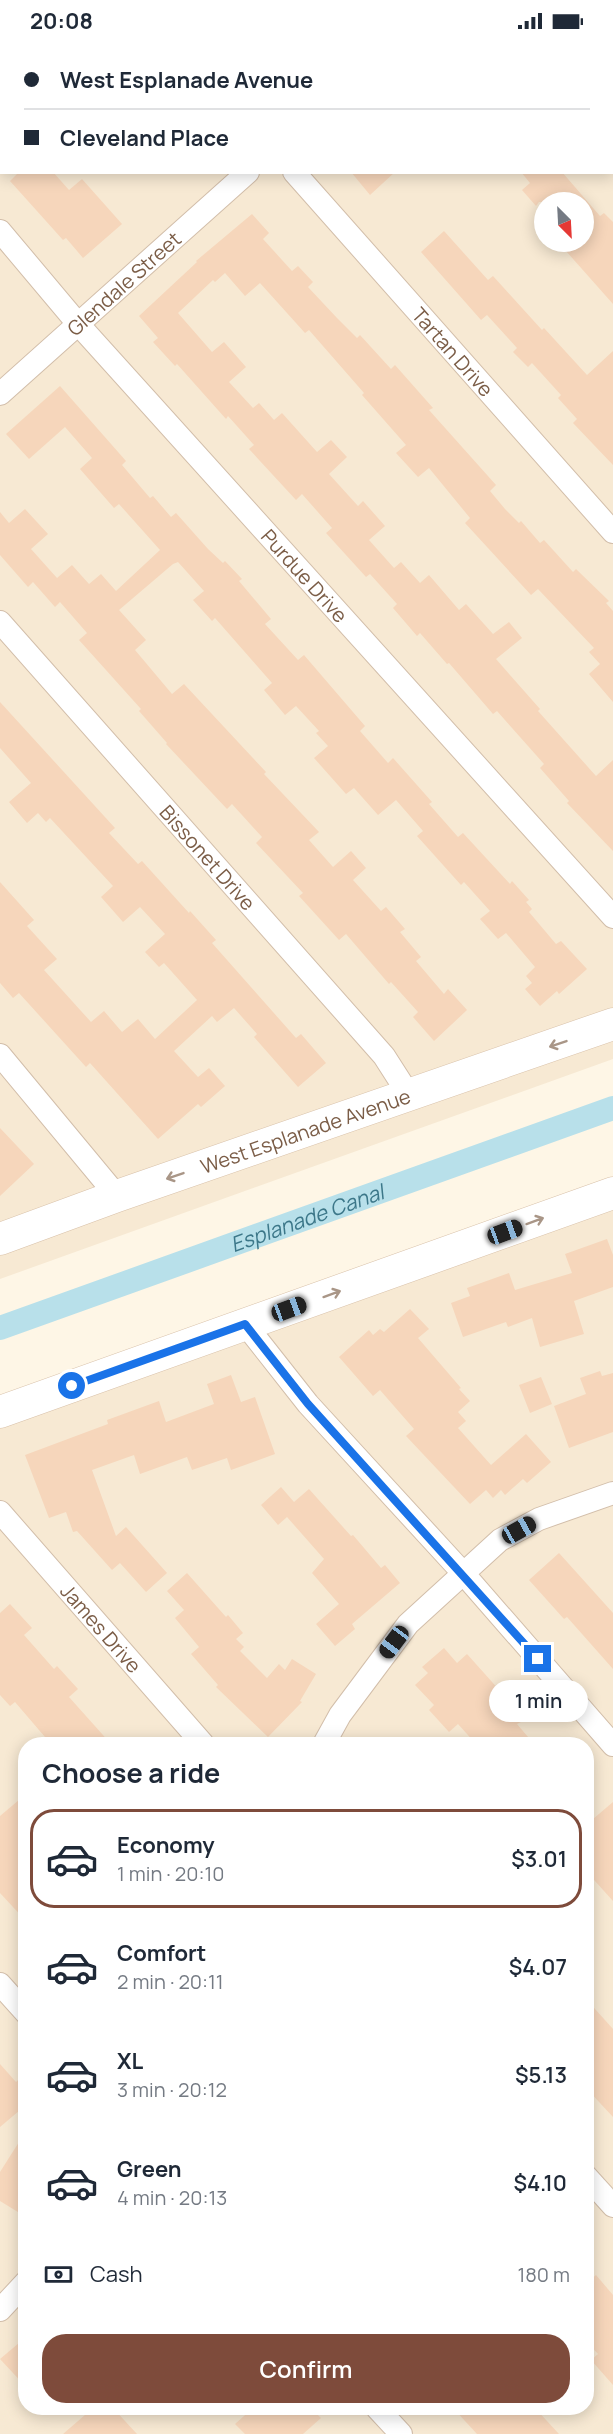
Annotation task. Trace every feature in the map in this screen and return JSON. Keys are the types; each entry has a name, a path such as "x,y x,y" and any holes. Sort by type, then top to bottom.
{"main road":[{"name":"West Esplanade Avenue","path":"3,1239 117,1196 613,1024"},
{"path":"2,1410 613,1193"}],"street":[{"name":"Glendale Street","path":"0,394 246,174"},
{"name":"Tartan Drive","path":"296,174 613,532"},
{"name":"Purdue Drive","path":"0,231 79,325 613,917"},
{"name":"Bissonet Drive","path":"0,622 384,1056 409,1095"},
{"path":"0,1055 117,1196"},
{"path":"245,1324 308,1404 613,1745"},
{"path":"328,1737 340,1715 408,1624 500,1540 539,1518 613,1492"},
{"name":"James Drive","path":"0,1512 197,1737"},
{"path":"0,1984 18,2004"},
{"path":"594,2185 613,2206"},
{"path":"0,2310 18,2291"},
{"path":"383,2415 401,2434"}],"shaded area":[{"path":"0,174 613,174 613,1059 0,1279"},
{"path":"613,1192 613,2434 0,2434 0,1421"}],"building":[{"path":"17,174 55,174 69,190 82,179 122,224 83,258 66,238 63,240 10,181"},
{"path":"353,174 393,174 370,195"},
{"path":"523,174 564,174 579,192 534,192 534,204 522,190 530,183"},
{"path":"594,209 600,216 604,213 613,222 613,304 567,252 594,252"},
{"path":"252,214 269,233 263,239 292,271 298,266 313,282 308,287 337,318 357,338 360,335 391,369 395,365 433,408 429,410 496,485 490,491 505,509 519,523 521,521 540,543 544,540 573,572 576,569 609,601 606,603 613,611 613,702 589,674 600,664 589,652 594,648 538,589 531,595 465,523 470,518 429,468 418,477 396,453 406,445 309,330 305,333 260,283 245,296 225,273 215,282 213,280 178,313 212,352 224,342 246,367 229,382 253,408 259,403 274,420 282,413 317,452 331,440 347,457 329,474 358,506 363,501 385,526 369,540 394,568 401,562 420,583 429,575 459,610 466,604 493,634 509,622 522,638 496,659 540,709 538,711 596,776 613,760 613,851 567,803 569,801 540,768 544,764 497,711 493,714 420,633 417,636 393,608 397,604 370,574 366,577 326,533 332,528 302,494 296,500 249,449 254,445 228,416 226,419 177,364 175,366 153,342 158,338 139,316 196,261"},
{"path":"444,231 488,280 493,276 587,375 613,351 613,465 573,423 577,419 558,398 561,395 532,363 528,367 513,352 517,348 487,315 481,320 421,252"},
{"path":"60,386 126,461 122,465 150,498 153,496 171,517 176,513 208,549 223,563 225,561 242,579 239,581 271,619 265,624 298,660 304,655 365,726 360,731 388,763 393,758 432,802 429,804 458,837 463,833 510,884 512,881 529,900 526,902 532,909 529,912 556,944 561,941 587,969 559,994 557,991 540,1006 525,989 532,983 526,976 535,967 506,933 498,939 480,919 490,911 464,882 461,885 417,836 423,831 396,800 378,815 354,788 346,794 314,758 328,746 316,733 319,731 296,706 285,715 264,690 272,683 215,618 212,621 193,600 204,591 178,562 173,564 119,610 146,640 135,650 172,694 184,684 266,772 264,774 319,832 309,840 333,867 351,851 366,868 353,880 381,911 386,907 405,929 400,932 421,957 416,961 444,994 448,989 467,1010 434,1041 413,1017 418,1012 391,982 389,984 346,934 339,940 299,896 303,893 256,843 262,837 232,804 227,809 166,744 139,711 141,709 79,640 87,633 60,602 55,607 33,582 28,587 0,555 0,512 9,523 25,509 48,534 31,549 57,578 72,565 89,584 101,574 116,591 160,550 119,504 114,508 80,469 92,458 65,427 29,459 6,434"},
{"path":"0,702 115,828 109,833 138,864 142,861 189,913 190,911 216,940 212,943 296,1038 301,1034 326,1063 298,1087 254,1037 257,1034 234,1008 217,1022 212,1016 174,1051 198,1077 209,1068 225,1086 201,1107 198,1104 158,1139 90,1063 86,1067 19,993 13,998 0,983 0,882 34,920 27,926 57,959 44,970 91,1022 104,1011 122,1032 138,1019 155,1039 197,1000 164,963 159,967 145,952 165,934 140,907 123,922 101,897 113,886 50,818 46,822 38,813 27,823 9,802 31,783 0,748"},
{"path":"0,1128 34,1164 0,1196"},
{"path":"607,1239 613,1255 613,1287 574,1301 584,1334 540,1347 532,1318 508,1327 506,1322 463,1337 451,1303 470,1296 467,1288 509,1273 515,1290 572,1273 565,1254"},
{"path":"410,1309 429,1329 418,1338 470,1401 458,1412 466,1421 458,1428 491,1465 526,1434 551,1462 527,1483 523,1479 505,1495 501,1490 493,1498 486,1490 470,1504 406,1436 414,1429 380,1390 373,1396 339,1357 369,1330 373,1335 380,1329 384,1332"},
{"path":"600,1371 602,1376 613,1373 613,1432 569,1448 554,1406 586,1394 580,1378"},
{"path":"231,1375 241,1402 255,1397 275,1454 231,1470 227,1458 192,1470 187,1457 140,1474 134,1455 92,1470 116,1536 126,1527 167,1573 146,1592 120,1563 112,1570 77,1531 73,1532 66,1512 49,1518 25,1455 108,1424 107,1420 159,1401 166,1422 214,1404 207,1384"},
{"path":"541,1377 552,1404 530,1413 519,1385"},
{"path":"281,1487 294,1502 309,1489 381,1568 385,1565 400,1583 352,1624 355,1629 335,1646 316,1624 339,1604 312,1573 324,1559 287,1517 278,1525 261,1505"},
{"path":"559,1553 613,1613 613,1669 567,1617 564,1619 529,1580"},
{"path":"187,1573 243,1633 236,1639 244,1647 240,1651 267,1678 279,1664 285,1670 292,1659 316,1674 300,1701 302,1702 268,1737 216,1687 218,1685 191,1654 199,1647 175,1618 184,1610 167,1591"},
{"path":"10,1604 32,1628 24,1635 54,1669 57,1666 78,1689 69,1697 105,1737 45,1737 15,1702 10,1706 0,1695 0,1613"},
{"path":"444,1648 457,1663 467,1654 501,1692 497,1695 521,1722 517,1724 528,1737 470,1737 458,1724 449,1732 429,1710 434,1705 415,1685 428,1673 422,1667"},
{"path":"18,1801 18,1912 0,1893 0,1816"},
{"path":"613,1802 613,1901 594,1880 594,1818"},
{"path":"594,2008 613,2029 613,2117 594,2097"},
{"path":"0,2064 16,2082 18,2080 18,2112 0,2127"},
{"path":"18,2144 18,2212 0,2201 0,2172"},
{"path":"596,2275 613,2295 613,2385 594,2363 594,2357 598,2354 594,2350 594,2277"},
{"path":"18,2344 18,2378 0,2359"},
{"path":"85,2415 119,2415 137,2434 63,2434"},
{"path":"245,2415 318,2415 321,2418 303,2434 245,2434 235,2424"},
{"path":"459,2415 541,2415 559,2434 477,2434"}],"waterway":[{"name":"Esplanade Canal","path":"0,1328 613,1108"}],"route":[{"path":"72,1386 245,1324 308,1404 538,1659"}]}
